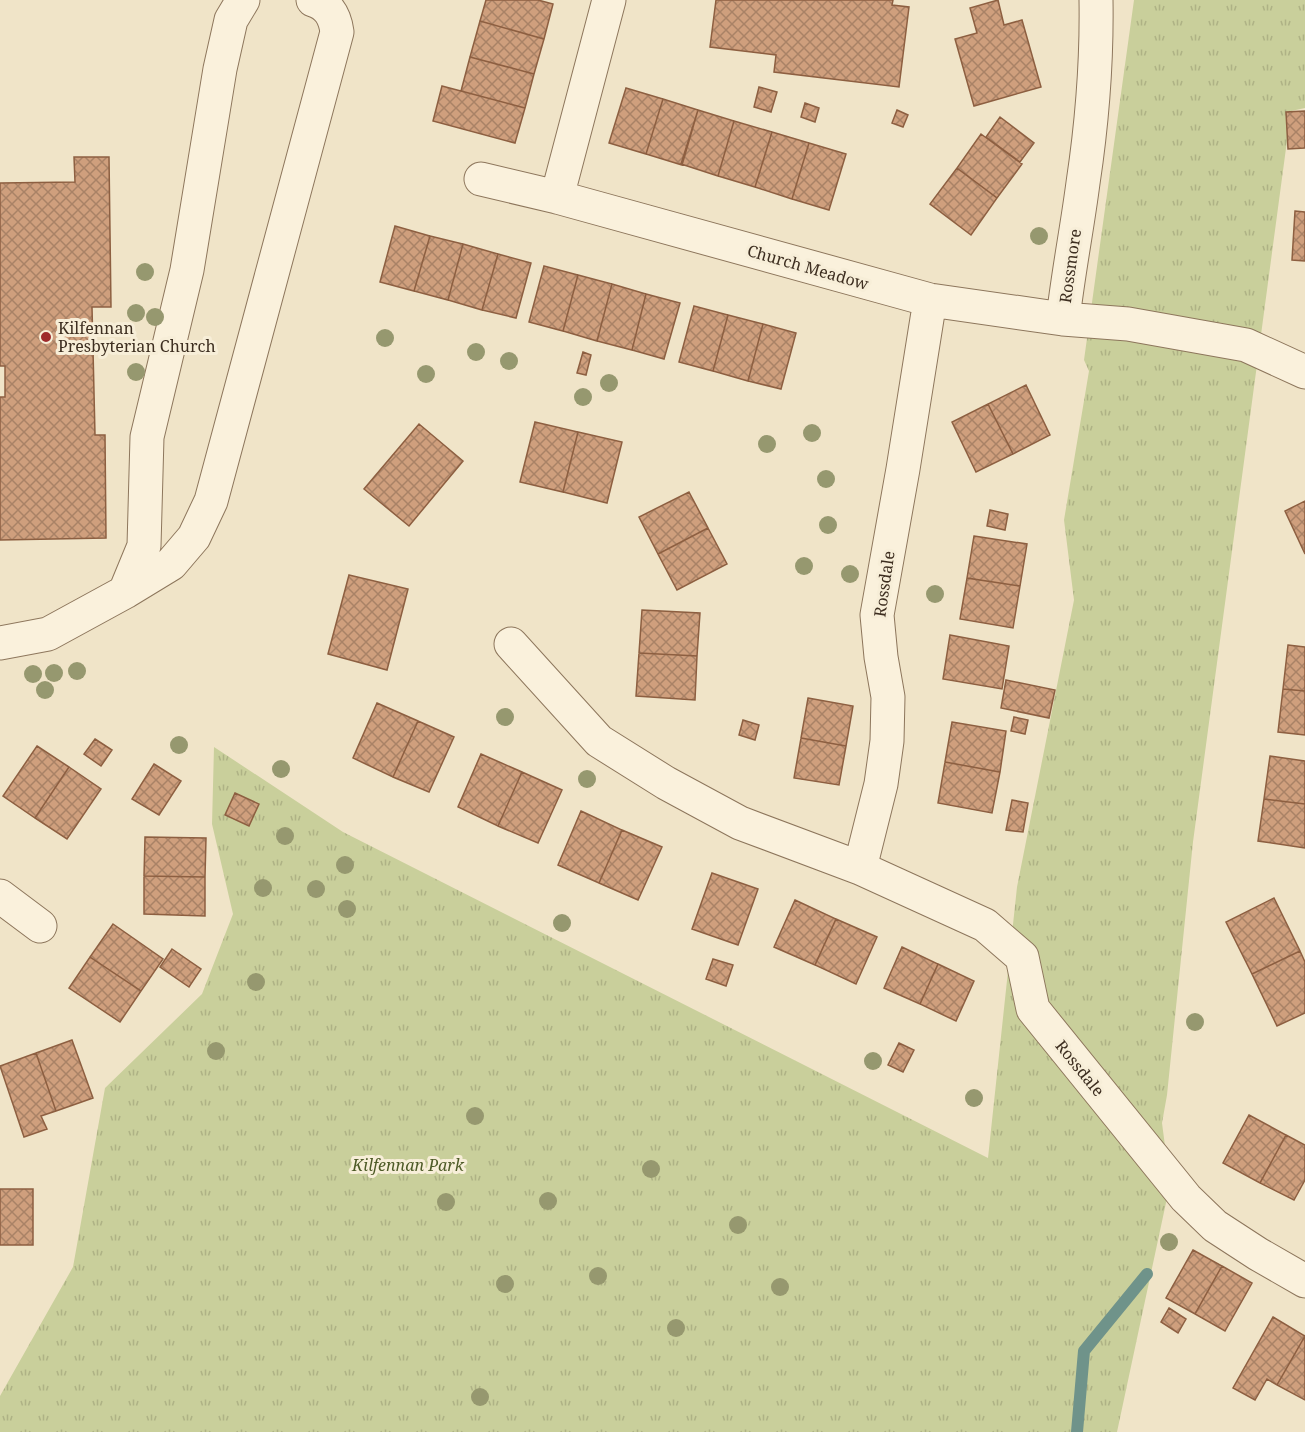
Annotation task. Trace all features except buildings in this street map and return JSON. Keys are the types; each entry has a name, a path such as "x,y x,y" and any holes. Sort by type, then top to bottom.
{"street":[{"path":"125,592 144,546 147,437 188,270 220,69 231,20 243,0"},
{"path":"0,643 48,634 171,564 194,537 212,501 337,33 335,20 329,9 323,3 313,0"},
{"path":"557,197 609,0"},
{"name":"Rossmore","path":"1096,0 1092,108 1063,319 1128,324 1246,345 1305,372"},
{"name":"Church Meadow","path":"482,178 930,300 1063,319"},
{"name":"Rossdale","path":"860,868 881,784 887,741 888,697 877,615 930,300"},
{"name":"Rossdale","path":"511,644 599,741 666,783 740,823 860,868 984,925 1022,957 1034,1009 1186,1198 1215,1226 1305,1281"},
{"path":"0,896 40,926"}],"green space":[{"name":"Kilfennan Park","path":"1134,0 1305,0 1305,108 1291,111 1193,842 1167,1095 1162,1123 1170,1184 1117,1432 0,1432 0,1396 73,1267 105,1088 202,994 233,914 212,824 214,747 343,832 988,1158 1017,887 1074,600 1064,520 1089,371 1084,360"}],"waterway":[{"path":"1077,1432 1084,1351 1147,1274"}],"place":[{"name":"Kilfennan Presbyterian Church","path":"46,337"}]}
